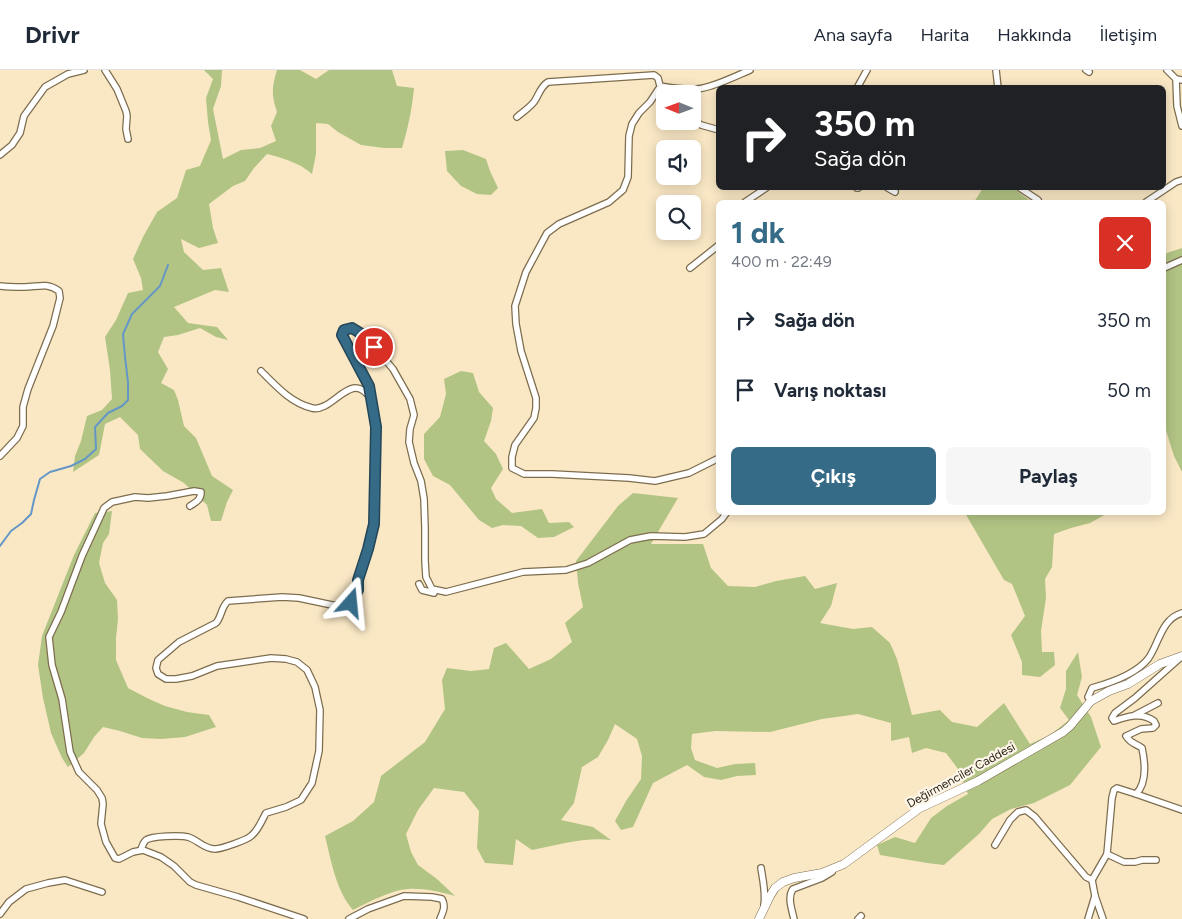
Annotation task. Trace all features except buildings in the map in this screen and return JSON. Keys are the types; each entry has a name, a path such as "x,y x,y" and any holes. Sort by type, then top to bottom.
{"main road":[{"name":"Değirmenciler Caddesi","path":"761,916 775,888 783,882 822,873 844,864 920,808 978,781 1062,732 1070,726 1091,701 1109,691 1128,684 1160,664 1182,657"}],"street":[{"path":"0,155 12,145 20,133 24,116 46,87 68,74 84,70"},
{"path":"105,70 117,89 126,111 128,138"},
{"path":"701,88 750,70"},
{"path":"859,85 867,70"},
{"path":"996,70 998,85"},
{"path":"1167,70 1179,79 1177,106 1182,126"},
{"path":"517,117 532,104 542,86 548,82 653,72 658,78 659,85"},
{"path":"656,93 632,124 629,136 628,177 623,190 609,202 559,224 547,233 526,272 515,306 516,324 521,351 536,398 536,408 534,418 515,445 512,468 524,474 581,475 655,481 689,473 716,460"},
{"path":"701,125 716,129"},
{"path":"1166,189 1182,180"},
{"path":"748,200 763,190"},
{"path":"1023,190 1038,200"},
{"path":"1149,200 1164,190"},
{"path":"690,268 716,247"},
{"path":"1166,267 1182,260"},
{"path":"0,286 27,287 42,284 59,291 60,298 54,326 28,389 23,407 23,426 17,438 0,456"},
{"path":"141,850 147,840 156,837 185,836 213,849 222,848 252,836 266,813 301,800 312,783 319,751 320,710 315,687 307,670 297,662 271,658 217,666 192,676 176,679 166,679 158,674 156,668 158,660 179,642 216,623 220,618 224,605 228,601 282,597 299,598 332,605 351,603 358,590 358,580 374,524 376,427 369,386 342,335 344,330 352,328 365,336 393,369 410,399 414,415 410,428 409,442 424,499 426,577 432,589 446,592"},
{"path":"261,371 279,390 292,399 313,408 320,408 346,390 354,388 359,388 366,392 371,400"},
{"path":"190,506 198,501 201,497 201,492 194,491 148,498 135,497 112,502 104,508 49,637 52,665 62,699 70,752 79,772 97,790 102,798 104,804 101,824 106,842 115,858 120,859 133,852 143,850 161,857 196,885 304,919"},
{"path":"419,584 422,590 439,593 523,572 566,570 588,563 630,540 651,536 685,537 704,534 725,515"},
{"path":"1091,701 1088,697 1092,688 1114,682 1132,672 1147,660 1162,631 1175,615 1182,613"},
{"path":"1136,794 1144,777 1144,757 1142,748 1129,741 1126,736 1141,729 1153,728 1156,725 1150,718 1144,716 1134,716 1114,721 1112,718 1115,713 1182,657"},
{"path":"1134,716 1158,703"},
{"path":"1103,919 1092,880 1107,854 1114,790 1117,788 1182,810"},
{"path":"995,845 1010,820 1018,812 1026,810 1086,877 1092,880"},
{"path":"1107,854 1124,862 1156,860"},
{"path":"794,919 790,892 793,889 822,878 844,864"},
{"path":"761,868 765,898 761,916"},
{"path":"0,914 9,902 26,890 48,883 65,880 102,892"},
{"path":"349,919 368,909 404,896 442,899 444,908 440,919"},
{"path":"1088,919 1095,896"}],"green space":[{"path":"204,70 222,70 221,86 213,109 223,159 241,150 260,148 276,141 271,126 277,112 273,91 277,70 300,70 316,79 329,70 392,70 397,86 414,88 402,148 361,145 328,124 316,123 316,154 312,174 297,164 267,154 245,181 233,186 209,204 218,243 199,248 181,239 184,252 203,270 221,268 229,292 215,290 174,307 188,323 217,327 228,340 216,337 200,328 164,337 158,352 168,369 161,383 174,390 184,426 196,438 212,476 233,490 221,521 211,521 207,505 184,483 163,471 140,449 138,435 120,417 105,424 99,455 73,472 75,456 87,416 102,410 112,399 105,337 116,320 128,293 143,290 141,278 133,259 157,212 177,198 186,170 200,166 211,140 206,98 213,79"},
{"path":"463,150 486,159 498,188 491,195 477,194 461,186 447,171 445,151"},
{"path":"982,190 1016,190 1029,200 975,200"},
{"path":"1182,248 1182,472 1174,456 1166,430 1166,253"},
{"path":"461,371 473,373 479,392 493,408 484,441 496,454 503,469 491,488 496,499 512,513 542,509 549,523 569,522 574,527 554,537 538,538 521,526 503,525 492,528 479,520 450,485 433,476 424,459 424,434 440,417 446,394 444,379"},
{"path":"633,493 678,498 651,544 703,544 711,568 728,586 755,587 805,576 815,589 837,583 831,606 820,623 853,629 872,627 890,643 897,659 912,715 940,710 952,722 977,727 1004,703 1030,744 1050,735 1069,720 1060,708 1066,689 1066,671 1078,652 1082,677 1077,695 1091,717 1101,747 1070,785 1034,803 1011,809 992,819 979,834 944,865 880,855 877,845 895,837 915,843 931,818 968,794 958,769 946,753 926,748 912,753 909,737 891,741 891,723 858,714 822,719 770,732 715,731 692,734 691,748 695,760 717,768 735,764 755,763 756,775 737,776 721,780 704,777 687,765 653,783 633,827 621,830 615,821 641,779 642,756 637,739 615,724 598,757 582,767 574,803 561,820 593,827 611,840 581,841 532,850 516,839 513,865 485,863 477,848 479,811 464,792 434,788 418,810 406,834 411,852 418,865 455,896 426,890 401,890 380,897 353,910 338,885 325,836 353,821 374,802 381,776 425,742 445,709 442,680 447,668 471,671 489,669 494,648 506,643 529,669 551,659 572,642 565,623 583,607 576,561 618,506"},
{"path":"112,511 109,534 103,543 99,563 105,583 117,600 116,660 128,688 165,706 209,715 216,727 185,737 161,739 142,738 103,727 84,753 68,767 51,733 43,698 38,665 42,636 74,555 95,513"},
{"path":"966,515 1104,515 1090,523 1054,534 1052,567 1045,579 1046,598 1041,631 1042,652 1054,652 1055,665 1040,677 1022,675 1022,662 1011,635 1025,616 1012,584 1004,580"}],"waterway":[{"path":"0,546 11,531 31,514 40,479 50,472 71,466 85,459 96,449 95,427 108,413 122,406 128,400 123,334 132,314 160,286 168,265"}],"route":[{"path":"351,603 358,590 358,580 374,524 376,427 369,386 342,335 344,330 352,328 365,336 374,347"}]}
